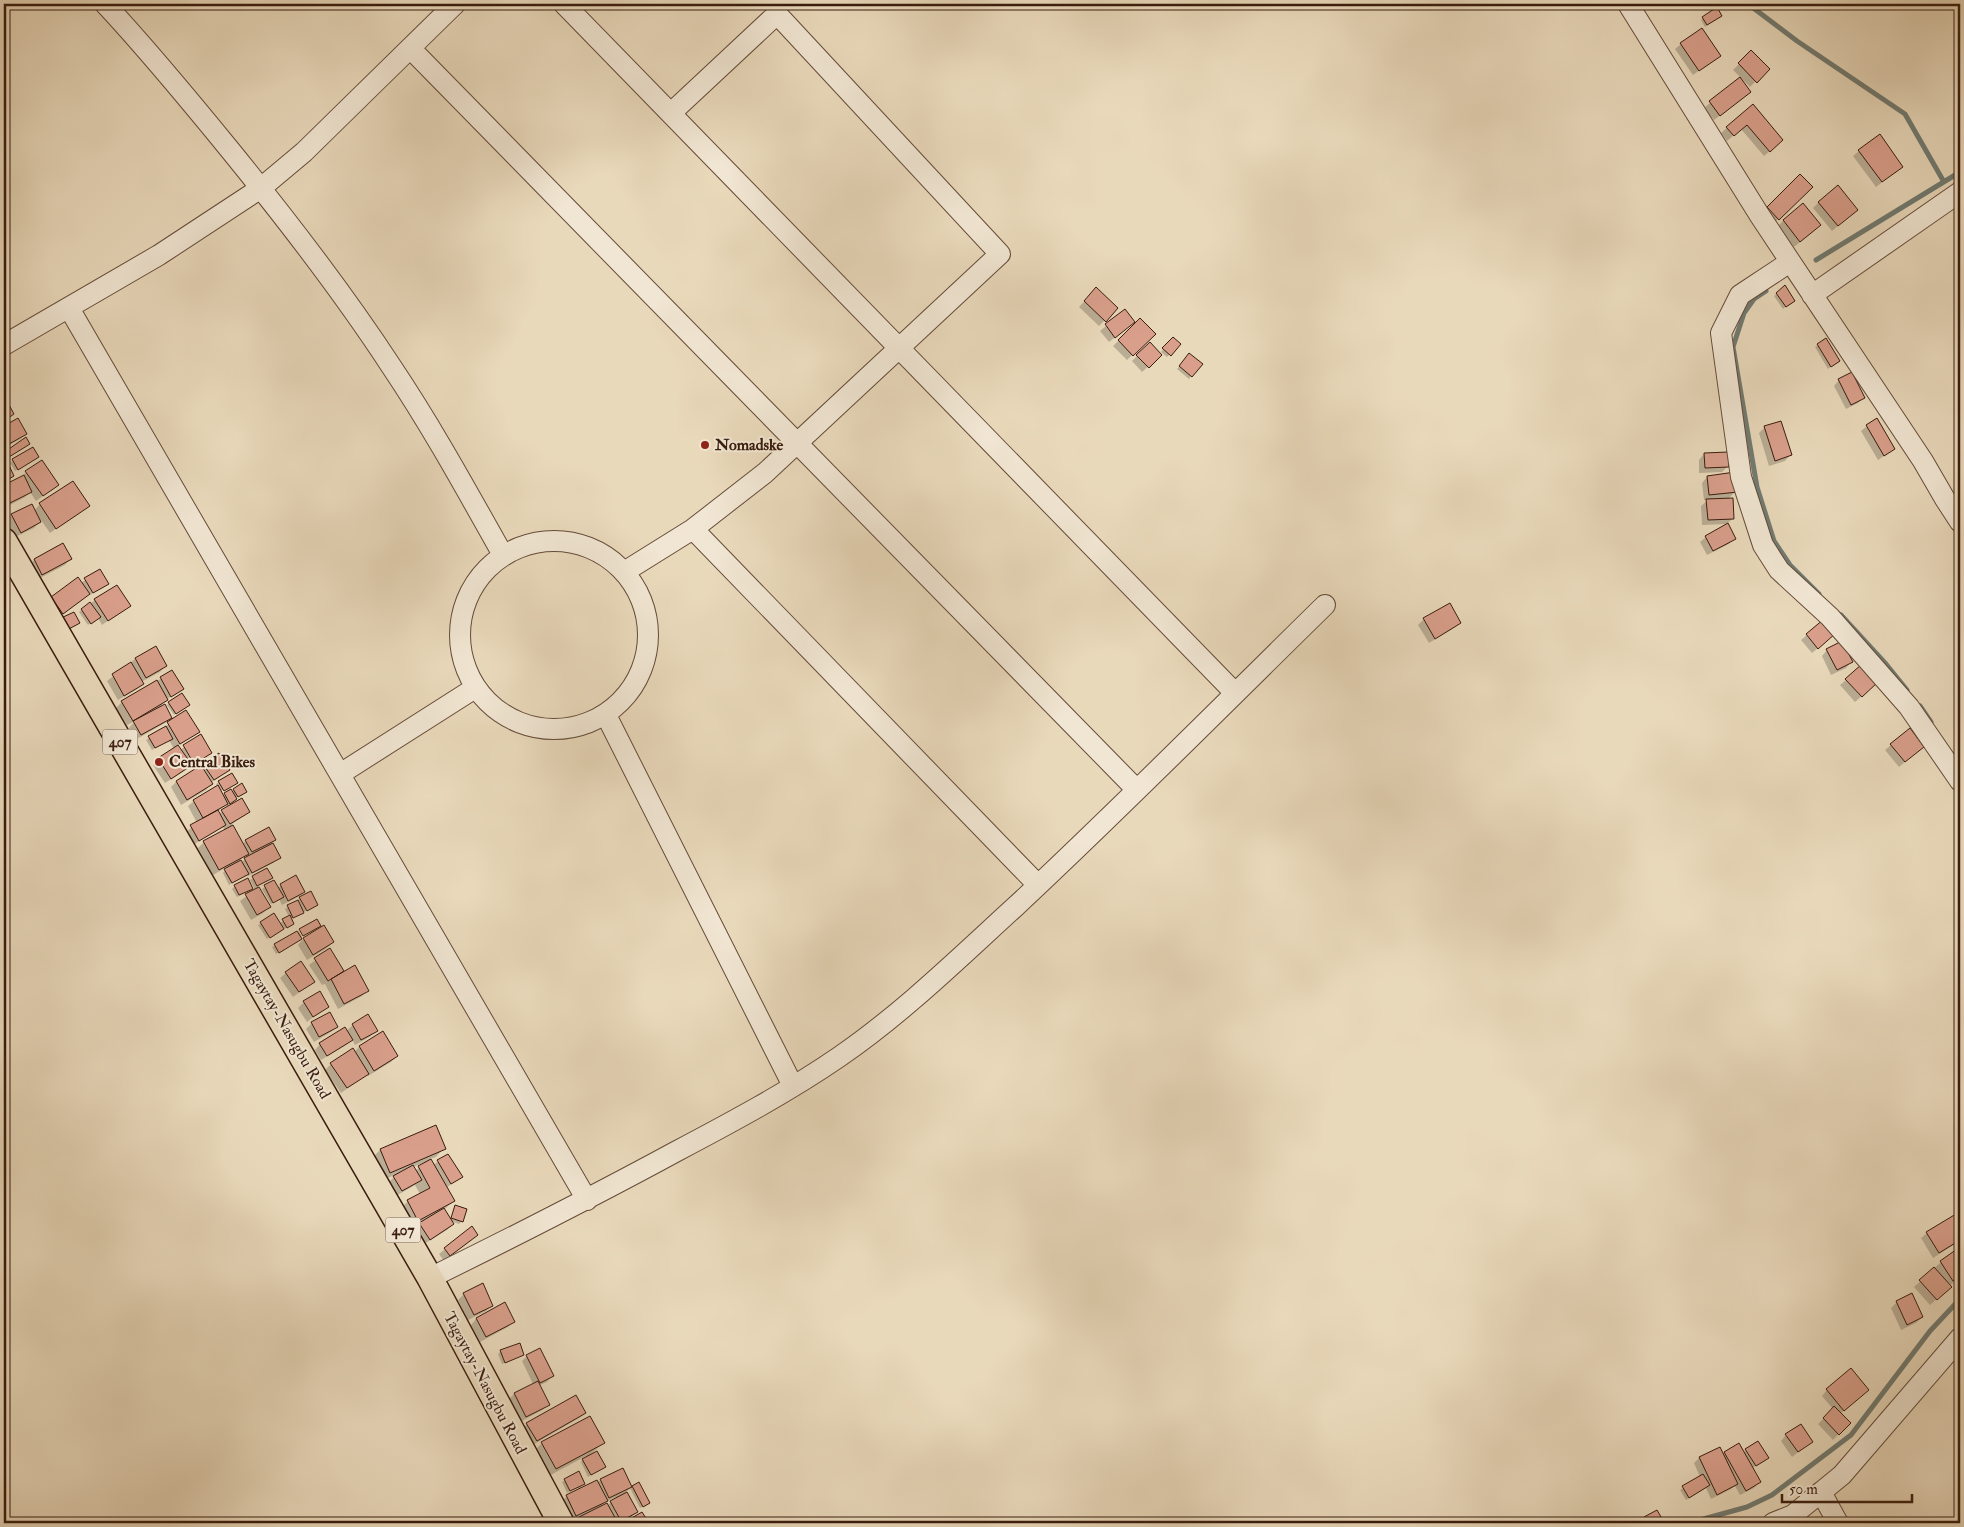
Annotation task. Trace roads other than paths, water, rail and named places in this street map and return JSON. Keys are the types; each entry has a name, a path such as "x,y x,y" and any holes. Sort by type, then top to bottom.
{"main road":[{"name":"Tagaytay-Nasugbu Road","path":"4,541 430,1278 561,1523"}],"street":[{"path":"105,4 188,98 329,275 391,366 450,459 503,555"},
{"path":"4,345 70,308 159,254 261,188 304,152 455,4"},
{"path":"564,4 1235,693"},
{"path":"1628,4 1790,262 1923,460 1960,522"},
{"path":"624,572 694,529 731,501 798,443 1000,254 777,14 671,113"},
{"path":"410,48 1137,790"},
{"path":"1812,295 1960,192"},
{"path":"1790,262 1740,295 1721,333 1741,477 1763,545 1780,570 1830,617 1909,707 1960,781"},
{"path":"70,308 587,1200"},
{"path":"694,529 1038,885"},
{"path":"553,540 579,544 604,555 624,572 641,599 643,607 648,631 645,664 630,692 606,715 580,727 550,730 521,724 496,710 475,688 463,661 459,631 465,601 480,575 503,555 527,544 553,540"},
{"path":"430,1278 587,1200 713,1132 793,1086 846,1051 918,996 1038,885 1325,605"},
{"path":"340,774 475,688"},
{"path":"606,715 793,1086"},
{"path":"1773,1523 1792,1515 1842,1475 1960,1338"},
{"path":"1821,1492 1838,1523"}],"waterway":[{"path":"1748,4 1797,41 1905,114 1944,182"},
{"path":"1816,260 1960,172"},
{"path":"1766,291 1754,299 1744,313 1733,347 1757,487 1774,541 1790,565 1819,594"},
{"path":"1841,615 1907,690"},
{"path":"1920,706 1931,722"},
{"path":"1689,1523 1747,1507 1772,1495 1851,1435 1930,1331 1960,1299"}],"place":[{"name":"Nomadske","path":"705,445"},
{"name":"Central Bikes","path":"159,762"}]}
